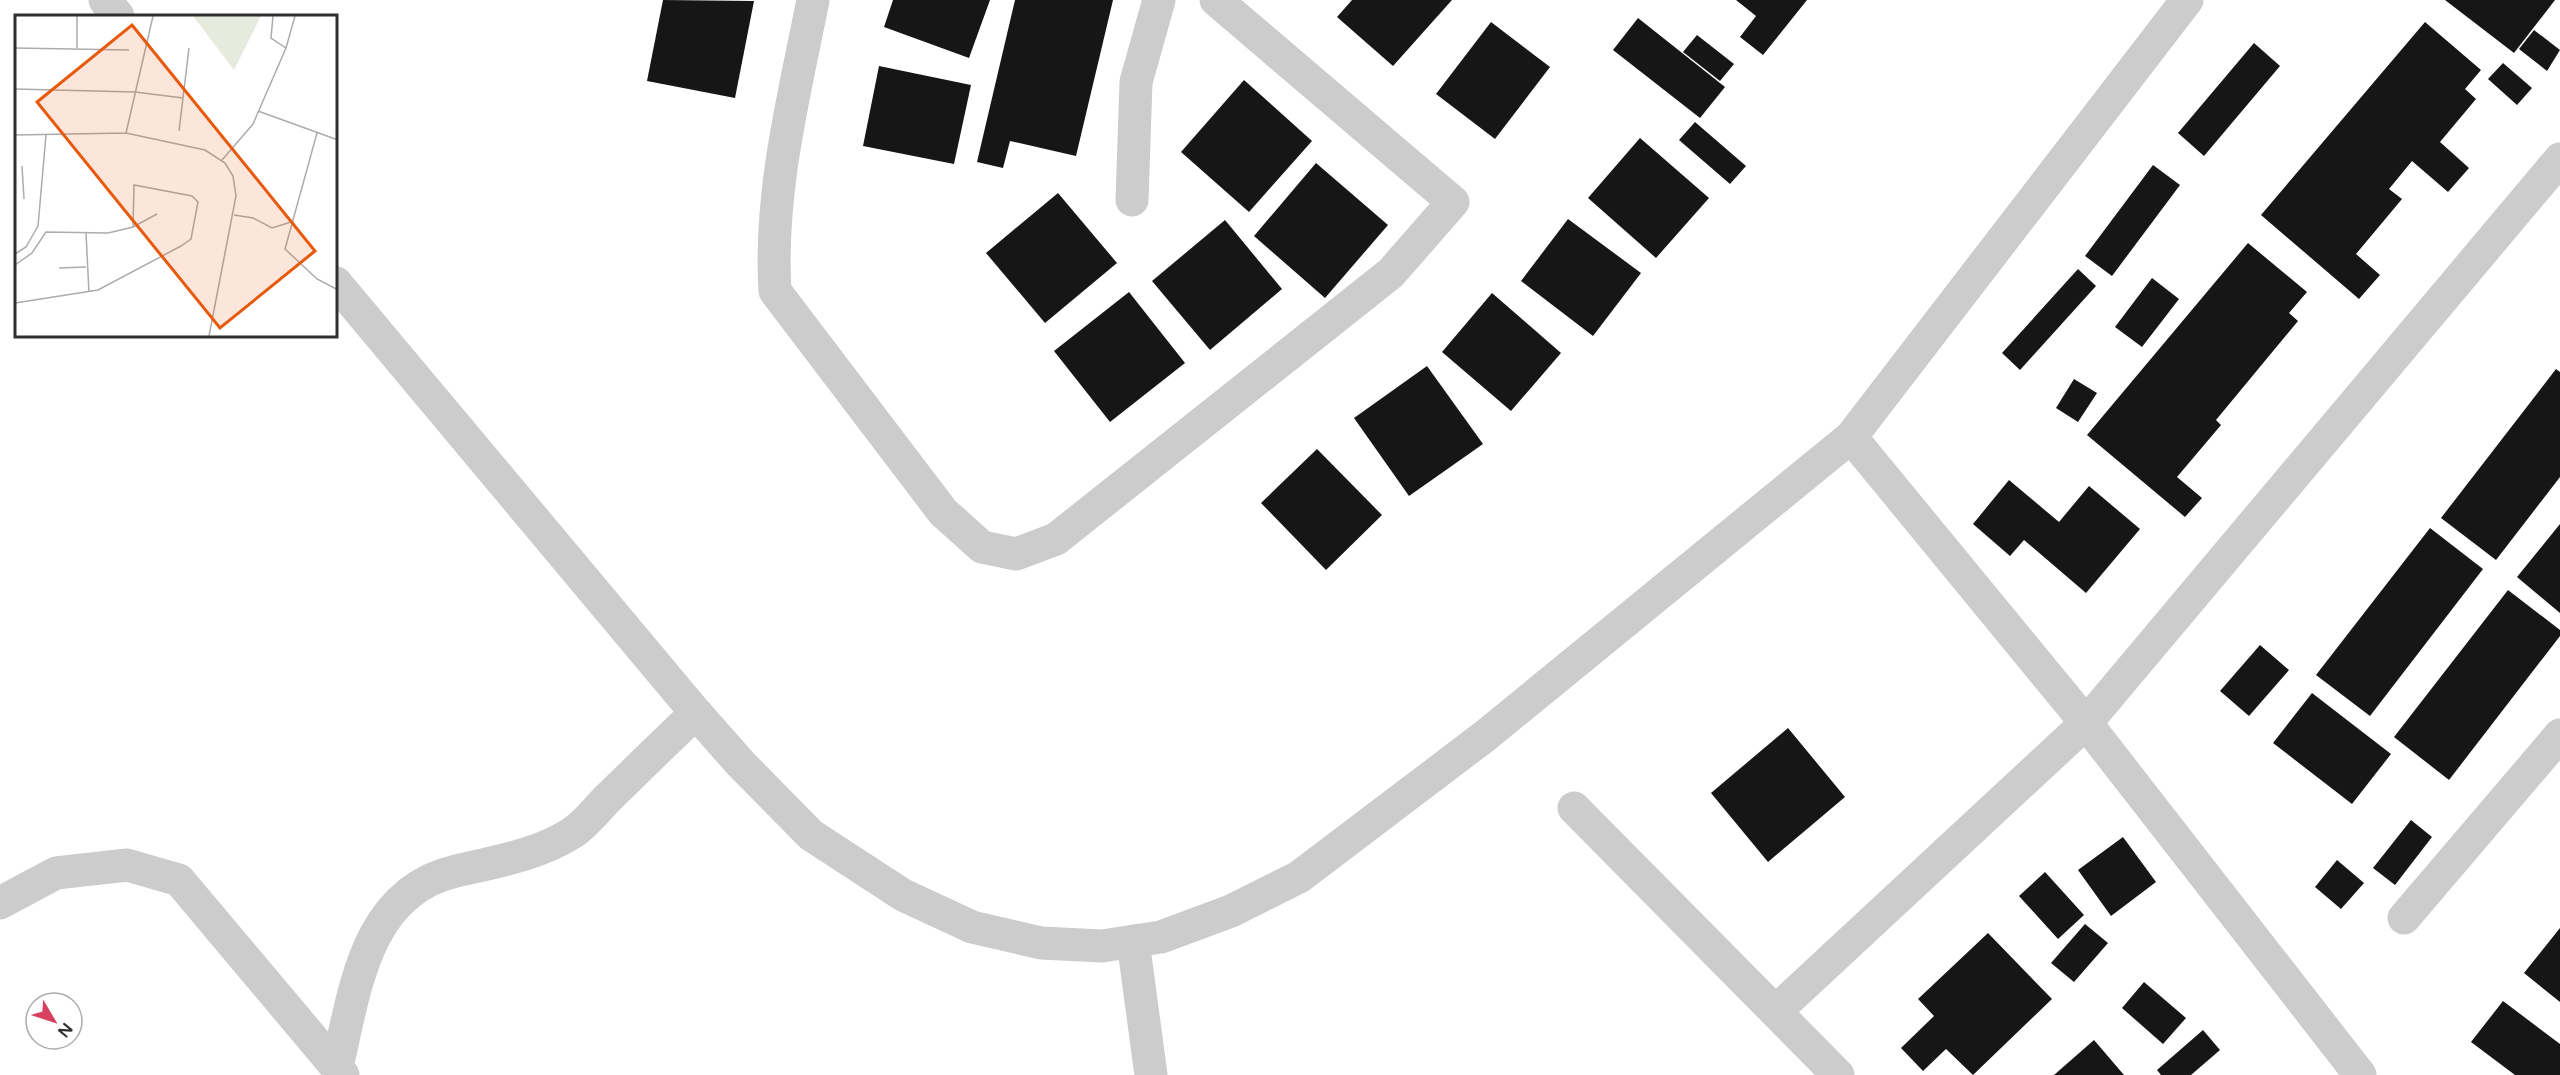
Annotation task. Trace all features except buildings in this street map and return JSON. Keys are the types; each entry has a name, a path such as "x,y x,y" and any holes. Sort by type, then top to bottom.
{"street":[{"path":"105,0 117,15"},
{"path":"813,0 777,185 772,249 775,291 943,512 982,547 1016,554 1056,539 1391,273 1453,202 1216,0"},
{"path":"1132,200 1136,82 1159,0"},
{"path":"338,286 696,713 741,764 811,836 903,895 972,927 1041,943 1102,946 1161,936 1231,911 1299,877 1485,736 1851,437 2187,0"},
{"path":"1776,1011 2086,723 2560,159"},
{"path":"1851,437 2086,723 2360,1075"},
{"path":"340,1071 358,978 372,938 394,907 420,883 452,872 517,857 573,833 696,713"},
{"path":"2404,918 2560,735"},
{"path":"1574,808 1838,1075"},
{"path":"0,903 56,873 127,865 179,880 340,1071"},
{"path":"1133,941 1151,1075"}]}
